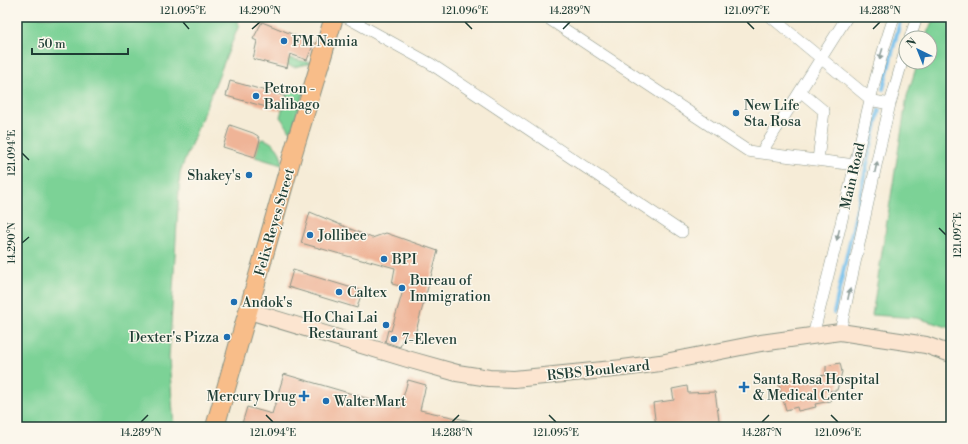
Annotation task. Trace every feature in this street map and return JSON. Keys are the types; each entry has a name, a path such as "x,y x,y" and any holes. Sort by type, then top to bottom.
{"main road":[{"name":"Felix Reyes Street","path":"215,427 293,153 334,17"}],"street":[{"path":"346,17 431,64 682,232"},
{"path":"546,17 748,151 855,165"},
{"path":"771,17 869,98 874,101 890,104"},
{"path":"760,153 847,17"},
{"name":"Main Road","path":"813,336 855,165 869,98 894,17"},
{"path":"913,30 917,17"},
{"name":"Main Road","path":"840,332 890,104 900,70"},
{"path":"800,91 824,111 818,160"},
{"name":"RSBS Boulevard","path":"249,311 457,373 495,378 514,379 623,368 660,363 761,343 840,332 926,345 951,354"}],"green space":[{"path":"17,17 237,17 239,25 180,172 169,358 174,427 17,427"},
{"path":"934,17 951,17 951,328 917,318 872,315 907,96 915,70 938,70 938,30 928,30"},
{"path":"289,58 312,63 294,67 287,65"},
{"path":"306,85 291,132 280,117 287,92"},
{"path":"264,139 272,143 278,149 281,156 282,165 255,157 260,140"}],"building":[{"name":"FM Namia","path":"262,22 314,43 307,60 290,54 287,68 253,59 257,41 253,39"},
{"name":"Petron - Balibago","path":"230,81 285,96 281,111 226,96"},
{"path":"230,125 258,136 260,140 255,157 223,147"},
{"path":"310,212 372,238 386,233 438,251 414,338 411,337 411,340 403,338 400,347 385,342 388,330 391,331 404,287 392,284 395,268 301,243"},
{"path":"293,270 362,291 357,308 288,287"},
{"path":"840,363 842,372 837,390 829,391 831,401 815,404 816,407 798,411 797,407 786,410 778,382 826,375 826,366"},
{"name":"WalterMart","path":"284,374 400,408 408,380 426,385 420,410 475,422 475,427 241,427 247,407 272,414"},
{"path":"687,386 688,393 715,392 720,427 656,427 653,403 674,400 672,389"}],"waterway":[{"path":"883,89 901,17"},
{"path":"834,313 879,110"}],"place":[{"name":"FM Namia","path":"284,41"},
{"name":"Petron - Balibago","path":"256,96"},
{"name":"New Life Sta. Rosa","path":"736,113"},
{"name":"Shakey's","path":"249,175"},
{"name":"Jollibee","path":"310,235"},
{"name":"BPI","path":"384,259"},
{"name":"Bureau of Immigration","path":"402,288"},
{"name":"Caltex","path":"339,292"},
{"name":"Andok's","path":"234,302"},
{"name":"Ho Chai Lai Restaurant","path":"386,325"},
{"name":"Dexter's Pizza","path":"227,337"},
{"name":"7-Eleven","path":"394,339"},
{"name":"Santa Rosa Hospital & Medical Center","path":"744,387"},
{"name":"Mercury Drug","path":"304,396"},
{"name":"WalterMart","path":"326,401"}]}
